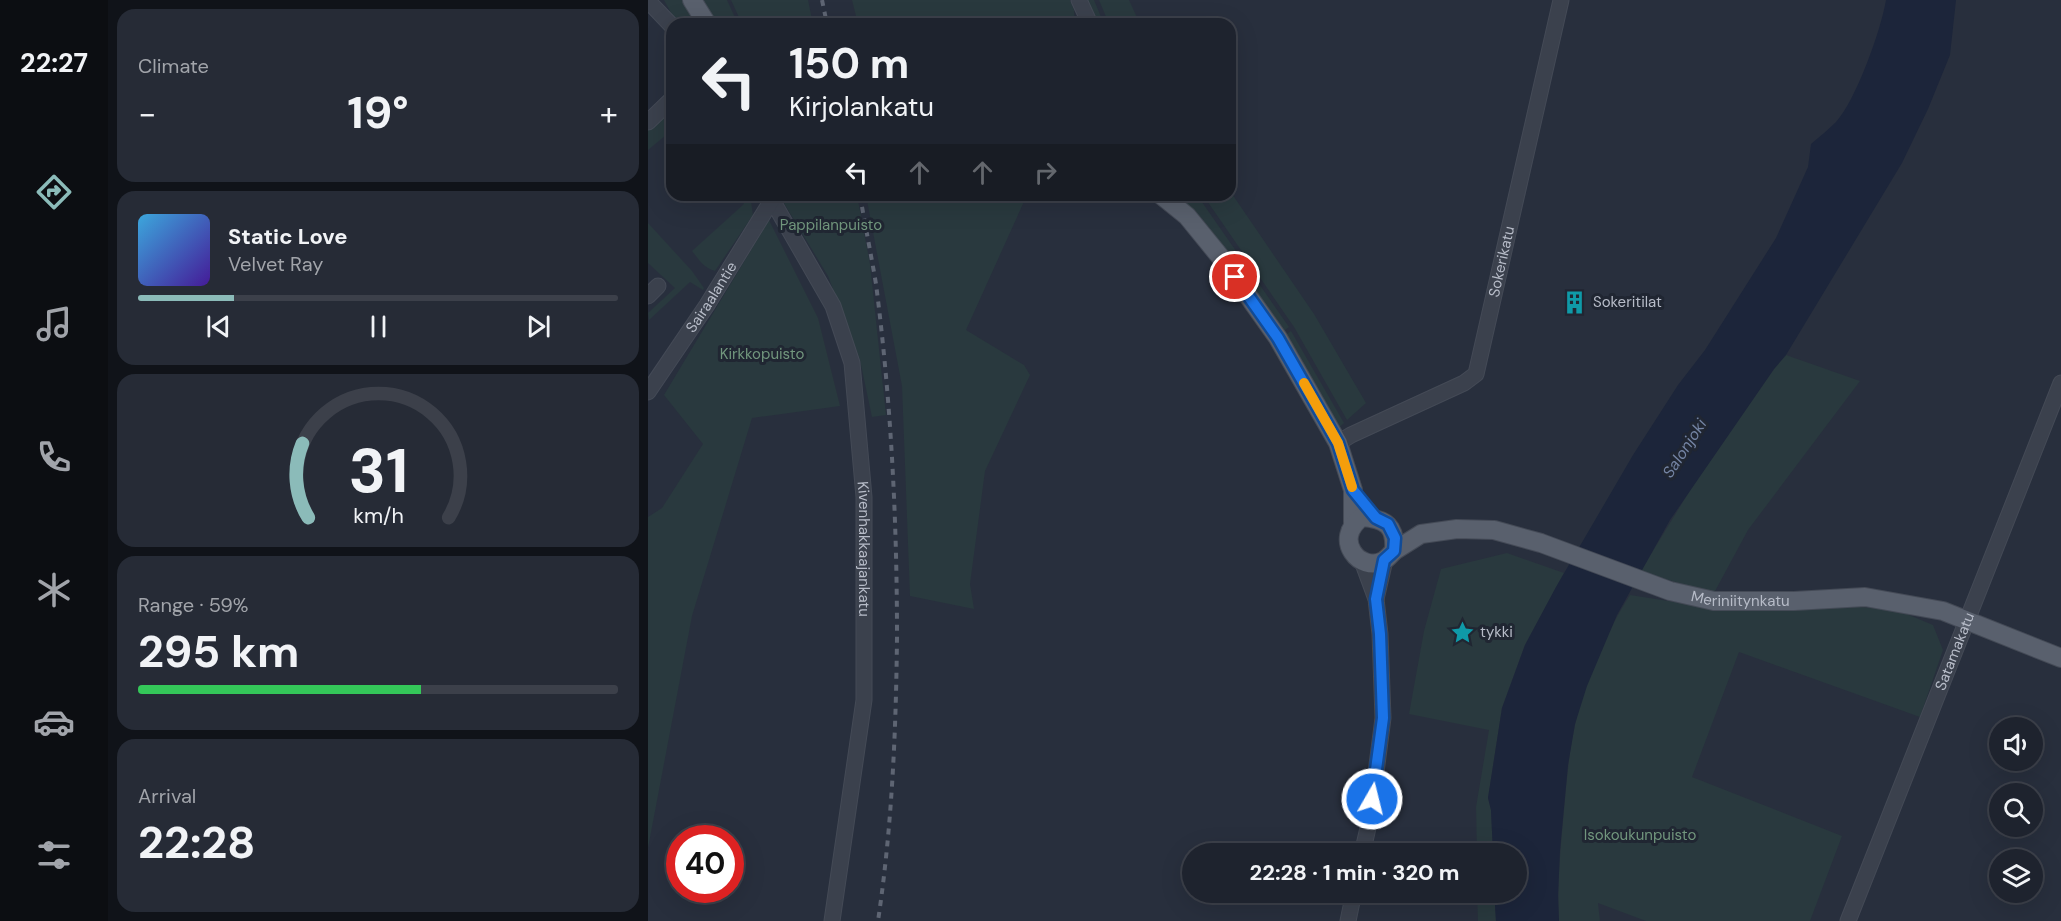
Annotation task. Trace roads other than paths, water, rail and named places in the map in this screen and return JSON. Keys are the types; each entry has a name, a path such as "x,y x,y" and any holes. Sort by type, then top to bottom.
{"main road":[{"path":"692,0 702,18"},
{"path":"1168,201 1187,216 1222,258 1278,338 1338,443 1353,490 1353,524"},
{"path":"1353,490 1382,521 1395,538 1389,556 1372,564 1362,561 1348,543 1348,533 1353,524 1362,517 1382,521"},
{"name":"Meriniitynkatu","path":"1382,521 1421,534 1457,530 1494,530 1541,543 1670,591 1714,601 1794,601 1865,597 1943,611 2061,658"},
{"name":"Meriniitynkatu","path":"1389,556 1421,534"}],"street":[{"path":"1079,0 1087,18"},
{"name":"Sokerikatu","path":"1338,443 1464,383 1476,374 1561,0"},
{"path":"648,1 666,20"},
{"path":"648,122 666,105"},
{"name":"Sairaalantie","path":"648,392 706,305 770,201"},
{"name":"Kivenhakkaajankatu","path":"774,201 834,306 852,363 864,497 864,700 832,921"},
{"name":"Satamakatu","path":"1848,921 2061,383"},
{"path":"1376,599 1389,556"},
{"path":"1362,561 1376,599 1380,634 1383,718 1370,819 1365,843"},
{"path":"1348,921 1352,903"}],"water":[{"name":"Salonjoki","path":"1886,0 1956,0 1950,55 1928,109 1902,163 1786,355 1670,520 1617,615 1587,686 1575,724 1568,765 1560,850 1559,921 1496,921 1494,903 1527,903 1527,843 1493,843 1488,798 1502,708 1525,645 1633,455 1678,385 1705,350 1776,238 1808,167 1811,144 1836,122 1852,98 1873,46"}],"railway":[{"path":"822,0 826,18"},
{"path":"861,201 876,284 881,328 892,460 896,549 897,637 894,744 887,850 878,921"}],"place":[{"name":"Sokeritilat","path":"1575,302"},
{"name":"tykki","path":"1462,632"}],"park label":[{"name":"Pappilanpuisto","path":"831,225"},
{"name":"Kirkkopuisto","path":"762,354"},
{"name":"Isokoukunpuisto","path":"1640,835"}]}
